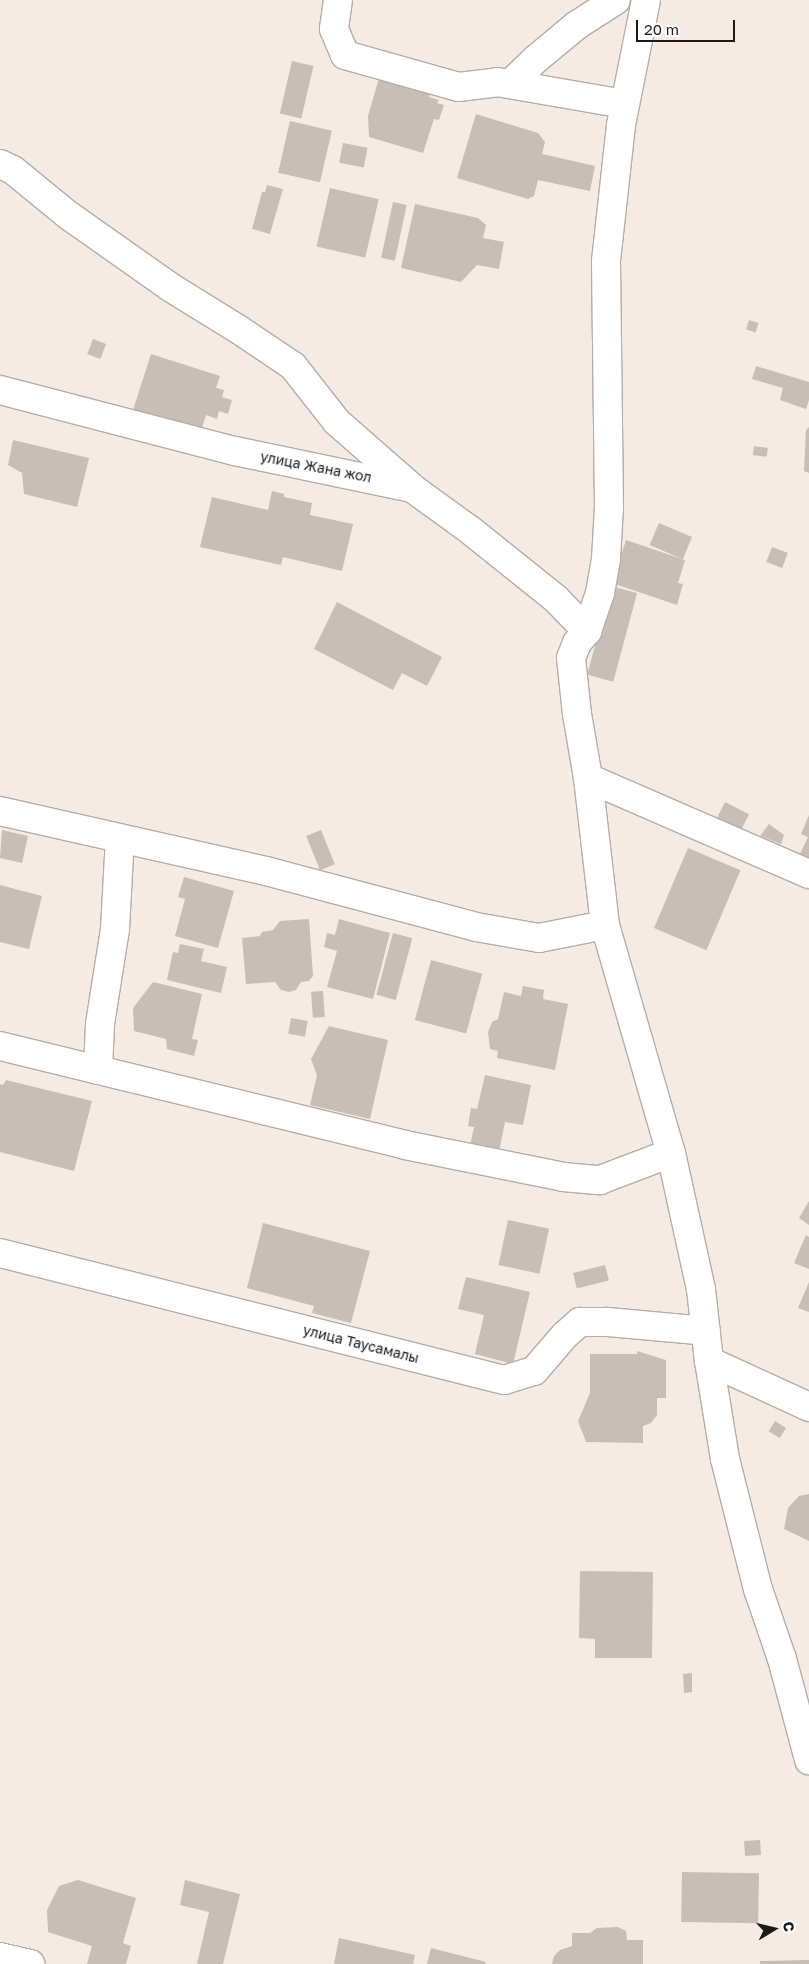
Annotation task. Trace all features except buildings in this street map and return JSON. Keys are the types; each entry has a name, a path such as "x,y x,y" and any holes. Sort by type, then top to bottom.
{"street":[{"path":"338,0 334,29 345,55 459,87 497,82 624,104"},
{"path":"510,84 536,59 577,26 616,0"},
{"path":"646,0 624,104 606,261 609,507 606,550 600,592 587,631 577,643 571,658 588,778 605,925 671,1154 702,1289 709,1361 730,1477 758,1589 782,1659 809,1760"},
{"path":"0,164 13,170 68,215 170,287 294,366 337,422 412,488"},
{"name":"улица Жана жол","path":"0,390 235,451 412,488 470,530 556,599 587,631"},
{"path":"588,778 809,874"},
{"path":"0,812 266,872 476,927 539,938 605,925"},
{"path":"98,1070 100,1024 115,928 120,838"},
{"path":"0,1046 405,1145 563,1177 600,1180 671,1154"},
{"name":"улица Таусамалы","path":"0,1253 504,1380 534,1371 564,1335 580,1322 608,1322 706,1331"},
{"path":"709,1361 809,1407"},
{"path":"0,1957 30,1964"}]}
